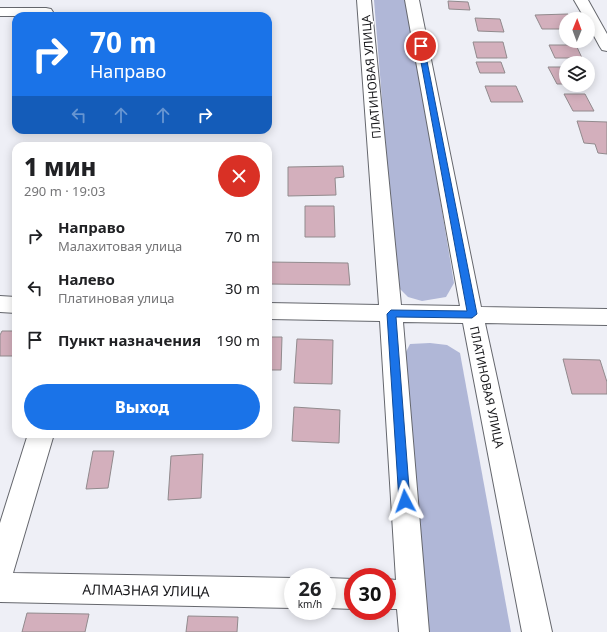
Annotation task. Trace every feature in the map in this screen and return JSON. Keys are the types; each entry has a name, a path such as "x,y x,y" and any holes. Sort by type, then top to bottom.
{"street":[{"name":"ПЛАТИНОВАЯ УЛИЦА","path":"364,0 391,314 399,594 414,632"},
{"name":"ПЛАТИНОВАЯ УЛИЦА","path":"412,0 472,314 537,632"},
{"path":"581,0 607,47"},
{"path":"0,12 46,12"},
{"path":"0,304 12,305"},
{"path":"272,311 607,317"},
{"path":"0,568 40,438"},
{"name":"АЛМАЗНАЯ УЛИЦА","path":"0,587 284,593"}],"shaded area":[{"path":"374,0 407,0 454,283 446,297 422,301 408,297 397,286"},
{"path":"430,343 447,345 460,353 511,632 428,632 404,356 410,344"}],"building":[{"path":"448,1 468,2 470,10 449,9"},
{"path":"559,14 559,29 542,29 535,15"},
{"path":"475,18 500,19 504,32 478,31"},
{"path":"473,42 503,42 507,58 477,58"},
{"path":"549,45 559,45 559,48 577,48 581,56 559,56 559,58 555,58"},
{"path":"476,62 501,62 505,73 480,73"},
{"path":"548,67 559,67 559,84 557,84"},
{"path":"485,86 516,86 523,102 491,102"},
{"path":"564,94 585,94 594,111 573,111"},
{"path":"577,121 607,122 607,154 598,153 595,144 584,143"},
{"path":"343,166 344,177 335,178 336,195 288,196 288,167"},
{"path":"305,206 334,206 335,237 305,237"},
{"path":"272,262 348,263 350,285 272,284"},
{"path":"2,331 12,331 12,356 0,356 0,335"},
{"path":"272,337 282,337 281,370 272,370"},
{"path":"297,339 333,340 332,384 294,383"},
{"path":"563,359 600,360 607,382 607,394 572,394"},
{"path":"294,407 340,410 339,443 292,441"},
{"path":"93,451 114,451 108,488 86,489"},
{"path":"203,454 201,498 168,500 171,456"},
{"path":"27,613 89,614 85,632 22,632"},
{"path":"188,616 238,617 237,632 186,632"}],"route":[{"path":"405,501 391,314 472,314 421,46"}]}
